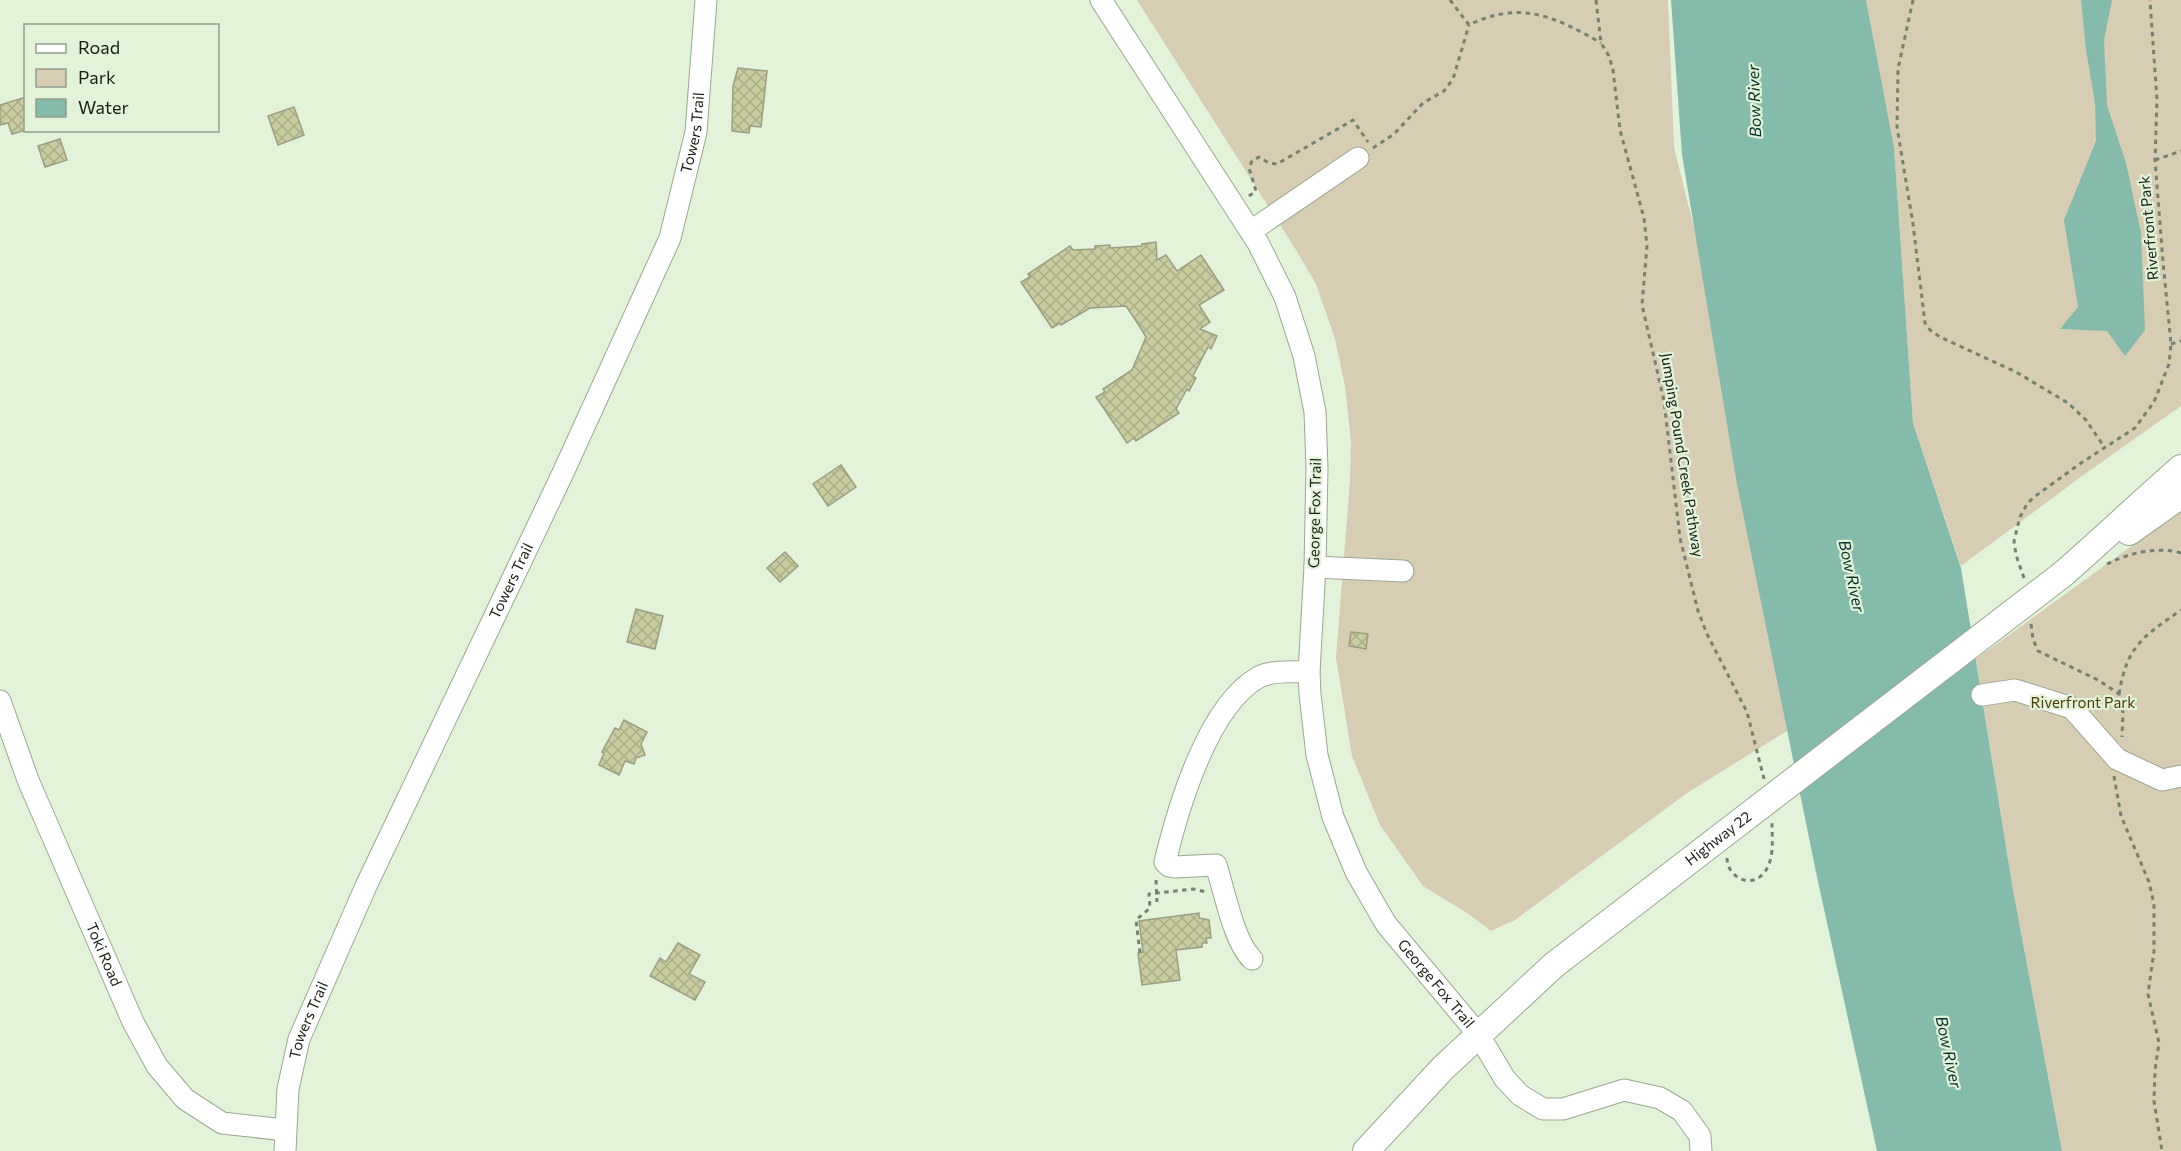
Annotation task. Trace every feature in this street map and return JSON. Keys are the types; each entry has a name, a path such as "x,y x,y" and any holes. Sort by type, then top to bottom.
{"main road":[{"name":"Highway 22","path":"2095,559 2113,527 2181,468"},
{"name":"Highway 22","path":"1366,1151 1413,1099 1478,1034 1554,965 2062,574 2095,559 2181,495"}],"street":[{"name":"Towers Trail","path":"285,1151 288,1089 299,1039 366,886 562,475 670,238 696,132 706,0"},
{"name":"George Fox Trail","path":"1101,0 1251,231 1285,297 1304,356 1315,412 1317,468 1315,567 1309,672 1317,755 1333,817 1356,872 1386,924 1478,1034 1505,1079 1520,1095 1543,1108 1563,1109 1624,1090 1660,1098 1682,1111 1700,1136 1701,1151"},
{"path":"1251,231 1365,153"},
{"path":"1315,567 1404,572"},
{"path":"1252,959 1236,934 1216,865 1174,867 1165,862 1203,746 1232,701 1242,690 1261,676 1309,672"},
{"path":"1982,695 2015,690 2072,708 2117,759 2162,780 2181,776"},
{"name":"Toki Road","path":"0,701 33,790 133,1023 157,1066 185,1099 222,1123 285,1130"}],"path":[{"path":"1450,0 1469,25"},
{"name":"Jumping Pound Creek Pathway","path":"1596,0 1601,43 1609,56 1613,70 1623,140 1644,218 1647,246 1642,305 1664,401 1680,538 1698,611 1707,634 1747,712 1760,757"},
{"path":"1912,0 1898,69 1897,127 1925,323 1930,330 1953,345 2016,372 2078,410 2105,448"},
{"name":"Riverfront Park","path":"2025,585 2024,574 2013,541 2023,510 2034,497 2128,434 2146,416 2169,364 2172,344 2155,160 2157,100 2150,0"},
{"path":"1235,207 1256,191 1249,168 1252,161 1259,157 1269,163 1277,164 1353,120 1365,153 1394,134 1423,103 1444,91 1453,80 1469,25 1496,11 1526,8 1551,17 1601,43"},
{"path":"2155,160 2181,152"},
{"path":"2172,344 2181,341"},
{"path":"2095,559 2115,560 2142,552 2171,550 2181,553"},
{"path":"2162,1151 2154,1101 2159,1043 2148,994 2154,951 2154,904 2150,882 2121,816 2114,784 2122,736 2119,694 2126,664 2133,649 2144,636 2181,610"},
{"path":"2030,617 2033,639 2038,651 2098,680 2119,694"},
{"path":"1728,854 1726,861 1731,873 1738,879 1748,880 1763,874 1770,862 1772,852"},
{"path":"1140,953 1136,920 1150,908 1149,894 1194,889 1213,896"}],"green space":[{"path":"1137,0 1668,0 1674,147 1737,402 1795,726 1687,793 1515,920 1491,931 1423,886 1380,825 1352,756 1336,658 1351,442 1345,386 1335,339 1316,284"},
{"path":"1866,0 2181,0 2181,406 1961,566 1913,423 1894,148"},
{"name":"Riverfront Park","path":"2181,510 2181,1151 2062,1151 2013,890 1976,659"}],"water":[{"name":"Bow River","path":"1671,0 1866,0 1894,147 1913,423 1961,568 2013,890 2062,1151 1877,1151 1817,877 1737,484 1682,155"},
{"path":"2081,0 2112,0 2104,40 2107,105 2126,163 2141,233 2145,330 2125,356 2107,331 2060,329 2078,307 2064,220 2096,141 2095,103"}],"building":[{"path":"738,68 767,71 761,127 750,126 749,133 732,131 733,86"},
{"path":"24,98 24,131 12,134 8,123 0,125 0,105"},
{"path":"294,107 304,135 278,145 268,116"},
{"path":"60,139 67,160 45,167 38,146"},
{"path":"1156,242 1157,260 1166,255 1177,271 1201,255 1224,290 1199,305 1210,322 1200,329 1217,336 1211,349 1208,347 1193,376 1196,378 1189,391 1187,389 1176,409 1179,413 1136,441 1134,438 1127,443 1096,397 1105,392 1103,389 1132,370 1146,337 1138,324 1126,306 1090,308 1052,328 1021,282 1030,277 1028,274 1070,246 1073,250 1095,249 1095,246 1110,245 1110,248 1142,246 1142,244"},
{"path":"841,465 856,487 828,506 813,484"},
{"path":"785,552 798,566 780,582 767,568"},
{"path":"636,609 663,616 655,649 627,642"},
{"path":"1351,632 1368,634 1366,649 1349,646"},
{"path":"624,720 647,732 641,744 645,755 636,758 634,764 625,761 619,775 599,765 604,753 602,752 615,728 619,730"},
{"path":"1199,913 1199,918 1209,920 1211,938 1206,938 1207,943 1202,943 1202,947 1176,950 1180,980 1142,985 1138,953 1143,952 1139,921"},
{"path":"678,943 700,955 689,974 705,982 695,1000 650,976 660,958 666,962"}]}
